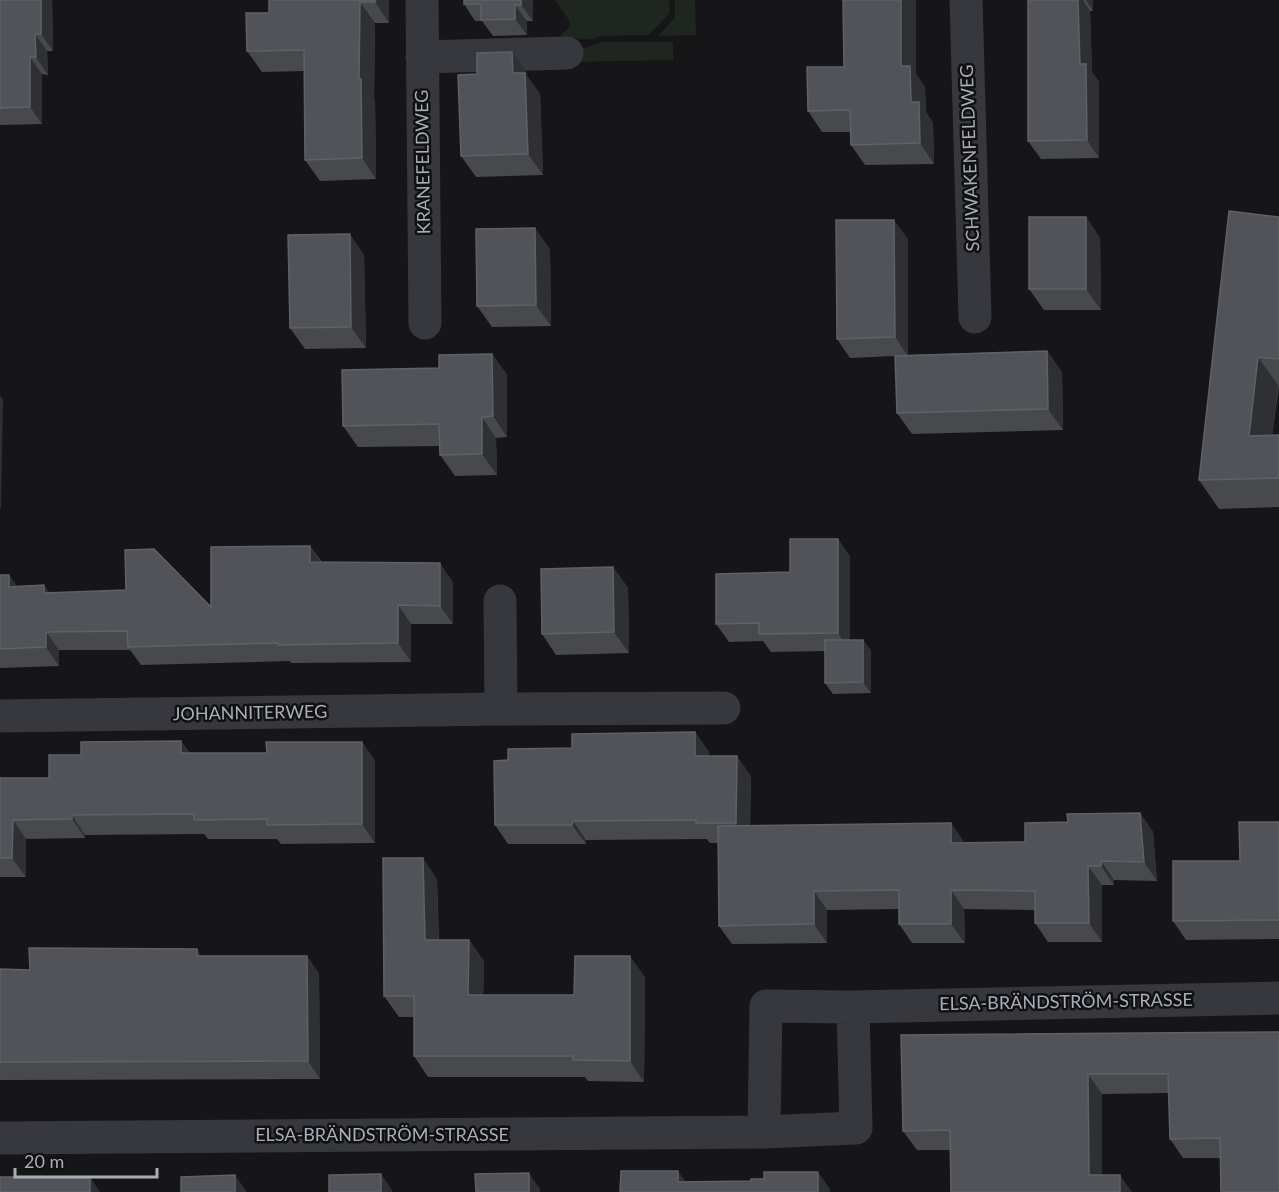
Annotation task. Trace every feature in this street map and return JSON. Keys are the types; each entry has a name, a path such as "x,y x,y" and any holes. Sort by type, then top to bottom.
{"street":[{"name":"KRANEFELDWEG","path":"422,0 425,323"},
{"name":"SCHWAKENFELDWEG","path":"966,0 975,317"},
{"path":"422,57 567,53"},
{"path":"500,601 501,709"},
{"name":"JOHANNITERWEG","path":"0,716 723,708"},
{"name":"ELSA-BRÄNDSTRÖM-STRASSE","path":"764,1132 766,1006 1279,998"},
{"name":"ELSA-BRÄNDSTRÖM-STRASSE","path":"0,1138 764,1132 856,1128 853,1006"}],"shaded area":[{"path":"555,0 669,0 670,13 649,35 601,36 594,39 558,38 569,27 569,20"},
{"path":"675,0 695,0 696,35 658,36 675,17"},
{"path":"601,42 673,42 673,60 569,62 569,48 585,48"}],"building":[{"path":"0,0 41,0 41,34 35,34 36,57 30,57 30,107 0,108"},
{"path":"269,0 375,0 375,2 360,2 359,79 361,79 362,158 305,160 304,50 247,51 246,13 269,13"},
{"path":"464,0 521,0 521,5 515,5 515,19 481,20 481,4 464,4"},
{"path":"843,0 901,0 901,66 910,66 911,102 919,102 920,143 851,145 850,110 808,111 807,67 844,67"},
{"path":"1028,0 1078,0 1080,64 1086,64 1087,140 1028,141"},
{"path":"512,52 513,73 525,73 528,154 461,156 458,75 477,74 477,53"},
{"path":"1229,211 1279,217 1279,359 1258,357 1249,436 1279,435 1279,478 1199,480"},
{"path":"1029,217 1086,217 1086,289 1029,289"},
{"path":"836,220 894,220 895,337 837,339"},
{"path":"535,228 536,305 477,306 476,229"},
{"path":"350,234 351,327 290,328 288,235"},
{"path":"1047,351 1048,409 897,413 895,356"},
{"path":"492,354 493,416 482,417 482,454 440,455 439,424 343,426 342,370 439,368 439,355"},
{"path":"790,539 838,539 838,633 759,634 759,623 716,624 716,574 790,572"},
{"path":"310,546 310,562 440,563 440,606 398,605 398,643 128,647 127,631 46,632 46,647 0,649 0,575 9,575 9,587 44,585 44,593 126,590 125,550 154,549 211,607 211,547"},
{"path":"613,567 614,632 542,634 541,569"},
{"path":"825,640 863,640 863,682 825,683"},
{"path":"695,732 695,756 737,756 736,823 696,823 696,820 573,821 572,825 495,825 494,761 508,760 508,749 572,748 572,734"},
{"path":"181,741 181,753 267,753 266,742 362,742 362,824 267,825 267,819 194,820 194,814 72,815 72,819 13,820 12,858 0,858 0,778 49,778 49,755 81,755 81,742"},
{"path":"1140,813 1144,862 1101,861 1101,866 1088,866 1089,923 1035,923 1035,891 951,890 951,924 899,924 899,890 814,891 814,924 719,926 718,826 951,823 951,843 1025,842 1025,823 1068,822 1067,814"},
{"path":"1239,822 1279,822 1279,920 1173,921 1173,861 1240,861"},
{"path":"383,858 423,858 425,940 469,940 468,995 574,995 575,956 630,956 630,1061 573,1060 573,1056 414,1056 414,996 384,996"},
{"path":"29,948 197,949 197,956 307,956 308,1061 0,1062 0,969 30,970"},
{"path":"1279,1032 1279,1192 1221,1192 1220,1138 1170,1139 1168,1074 1088,1074 1089,1175 1120,1175 1120,1192 951,1192 950,1130 903,1131 901,1035"},
{"path":"621,1171 678,1171 678,1182 751,1181 751,1179 764,1179 764,1172 818,1172 818,1192 620,1192"},
{"path":"529,1173 529,1192 476,1192 475,1174"},
{"path":"381,1174 381,1192 329,1192 329,1175"},
{"path":"235,1175 235,1192 181,1192 181,1177"},
{"path":"0,1177 90,1177 90,1192 0,1192"}]}
